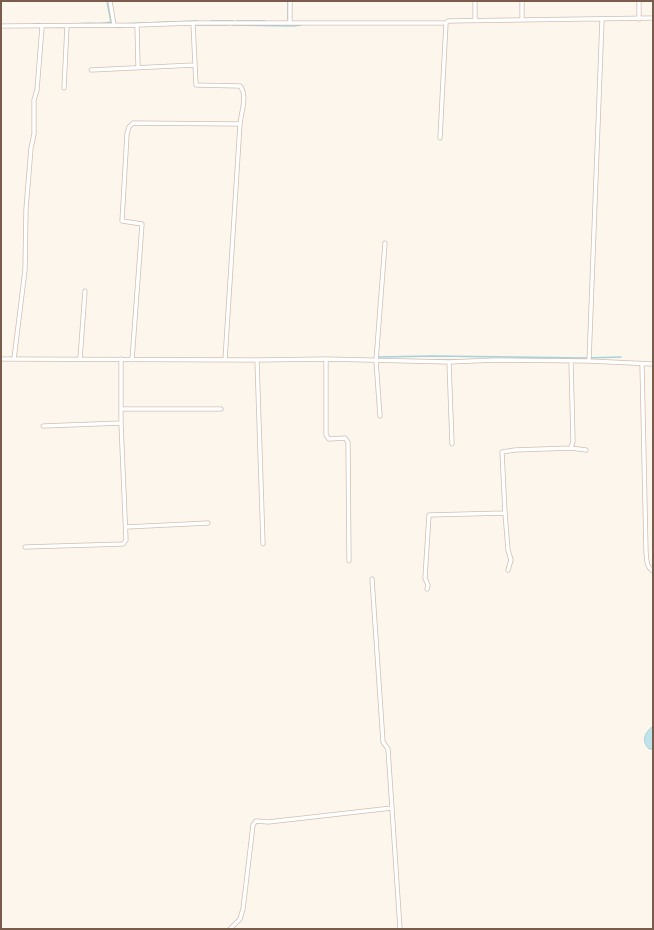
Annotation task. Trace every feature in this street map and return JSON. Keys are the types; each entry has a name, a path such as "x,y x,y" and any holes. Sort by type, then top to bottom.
{"street":[{"path":"110,1 114,25"},
{"path":"290,1 290,23"},
{"path":"474,20 475,1"},
{"path":"522,1 522,20"},
{"path":"639,1 639,19"},
{"path":"1,26 42,27 193,23 446,23 448,21 474,20 602,20 653,18"},
{"path":"590,361 602,20"},
{"path":"193,23 196,85 240,86 243,89 244,95 240,124 225,360"},
{"path":"440,138 446,23"},
{"path":"136,25 138,67"},
{"path":"64,88 67,26"},
{"path":"14,359 24,270 26,209 31,148 34,134 34,100 37,90 42,27"},
{"path":"91,70 194,65"},
{"path":"132,360 142,224 122,221 126,149 129,127 133,123 240,124"},
{"path":"380,416 376,361 384,243"},
{"path":"80,359 85,291"},
{"path":"1,359 326,359 449,362 496,360 590,361 653,364"},
{"path":"326,359 326,435 329,439 345,438 348,442 349,561"},
{"path":"25,547 123,544 127,537 121,423 121,360"},
{"path":"257,360 263,544"},
{"path":"571,361 573,441 571,448"},
{"path":"449,362 452,444"},
{"path":"642,364 646,552 647,564 653,571"},
{"path":"121,409 221,409"},
{"path":"43,426 121,423"},
{"path":"508,570 511,560 508,550 502,452 509,450 571,448 586,450"},
{"path":"427,589 428,585 425,578 429,514 505,513"},
{"path":"126,527 208,523"},
{"path":"372,579 383,742 388,749 400,929"},
{"path":"230,929 240,919 253,825 256,821 268,822 392,808"}],"water":[{"path":"653,726 653,749 649,749 644,740 647,731"}],"waterway":[{"path":"76,24 111,22 107,1"},
{"path":"288,1 288,19"},
{"path":"117,24 197,21"},
{"path":"211,21 233,21"},
{"path":"237,21 265,21"},
{"path":"34,24 42,24"},
{"path":"46,24 72,24"},
{"path":"196,25 228,25"},
{"path":"232,25 301,25"},
{"path":"115,27 122,27"},
{"path":"379,357 621,357"},
{"path":"416,360 458,360"}]}
